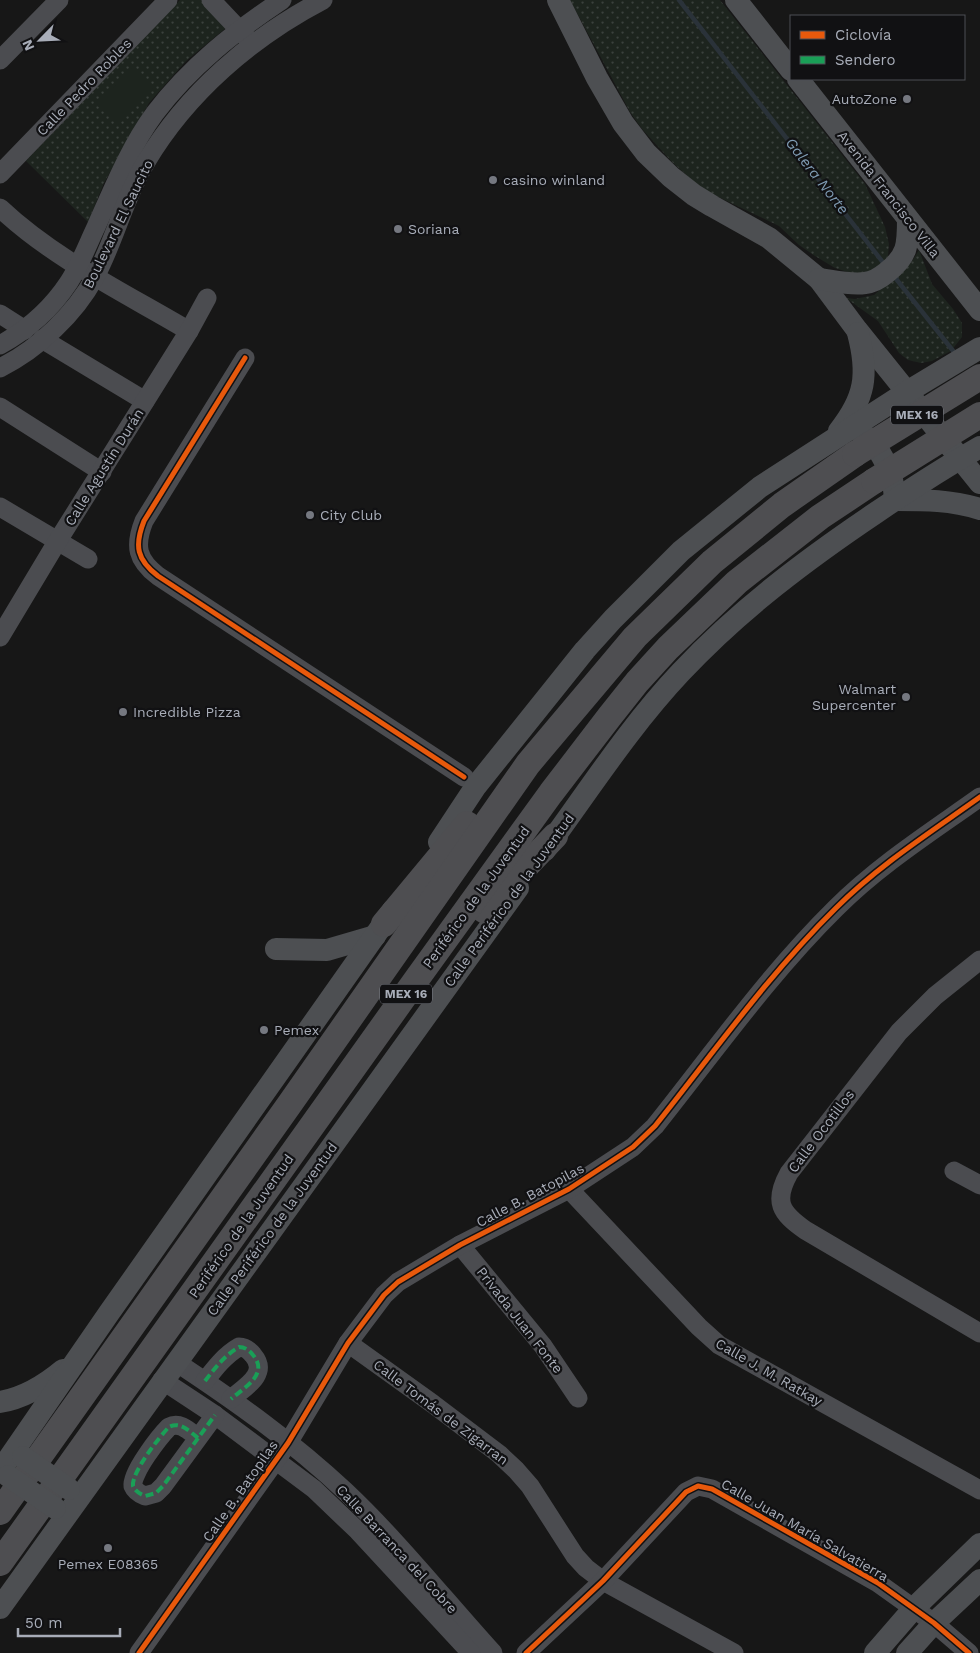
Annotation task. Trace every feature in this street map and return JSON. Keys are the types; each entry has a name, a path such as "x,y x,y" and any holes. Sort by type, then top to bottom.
{"highway":[{"name":"MEX 16","path":"0,1512 528,764 635,637 705,569 782,505 855,454 980,377"},
{"name":"Periférico de la Juventud","path":"0,1564 416,980 574,762 656,662 701,615 737,582 820,517 980,415"},
{"path":"380,930 478,811 528,764"},
{"path":"416,980 555,836"}],"main road":[{"path":"558,0 601,85 623,123 646,152 671,177 694,194 768,238 819,279 857,330 980,484"},
{"path":"736,0 790,69"},
{"name":"Avenida Francisco Villa","path":"799,80 980,310"},
{"path":"819,279 865,283 873,281 889,271 902,259 905,251 908,218"},
{"path":"949,270 980,286"},
{"path":"832,440 850,416 860,396 864,369 857,330"},
{"path":"60,1512 2,1471 12,1449 380,930 476,786 561,679 613,619 681,550 711,524 760,487 907,392 980,348"},
{"path":"852,428 867,436 884,460 893,480 895,500 939,500 961,503 980,509"},
{"name":"Calle Periférico de la Juventud","path":"0,1608 74,1492 176,1362 555,836 628,737 680,673 749,606 830,544 959,458 980,447"},
{"path":"276,949 327,950 380,930"},
{"path":"0,1402 18,1397 38,1388 79,1356"},
{"path":"12,1449 74,1492"},
{"path":"875,1653 914,1608 980,1544"},
{"path":"907,1653 934,1623 980,1580"}],"street":[{"path":"0,60 59,0"},
{"name":"Calle Pedro Robles","path":"0,174 168,0"},
{"path":"211,0 252,45"},
{"name":"Boulevard El Saucito","path":"0,346 25,330 49,306 68,283 78,266 124,166 155,114 185,77 239,29 282,0"},
{"name":"Boulevard El Saucito","path":"0,368 18,358 42,339 55,328 74,306 95,276 136,181 162,137 198,92 252,45 300,12 323,0"},
{"path":"0,208 46,245 78,266 188,331"},
{"name":"Calle Agustín Durán","path":"0,637 8,607 57,542 102,472 207,298"},
{"path":"0,314 25,330"},
{"path":"42,339 145,401"},
{"path":"245,358 144,521 138,542 139,553 143,561 158,576 457,772"},
{"path":"0,407 102,472"},
{"path":"0,507 88,559"},
{"name":"Calle B. Batopilas","path":"139,1653 288,1443 348,1343 376,1305 398,1282 460,1245 569,1190 633,1147 655,1126 786,960 837,907 896,856 980,797"},
{"name":"Calle Ocotillos","path":"980,960 935,996 899,1032 870,1067 788,1174 780,1193 780,1203 785,1214 805,1230 980,1333"},
{"path":"954,1171 980,1185"},
{"name":"Calle J. M. Ratkay","path":"569,1190 699,1327 719,1345 980,1490"},
{"name":"Privada Juan Fonte","path":"460,1245 543,1346 578,1398"},
{"name":"Calle Tomás de Zigarran","path":"348,1343 434,1404 499,1454 530,1486 575,1556 603,1582 734,1653"},
{"path":"205,1381 231,1352 239,1347 248,1350 257,1361 259,1371 250,1383 231,1399"},
{"name":"Calle Barranca del Cobre","path":"176,1362 231,1399 344,1490 372,1518 493,1653"},
{"name":"Calle Barranca del Cobre","path":"162,1380 215,1415 314,1488 358,1531 471,1653"},
{"path":"198,1438 215,1415"},
{"name":"Calle Juan María Salvatierra","path":"526,1653 603,1582 686,1492 698,1486 712,1489 878,1583 934,1623 970,1653"},
{"path":"358,1531 372,1518"}],"shaded area":[{"path":"180,0 203,0 227,27 186,61 149,103 104,183 88,222 26,161"},
{"path":"570,0 720,0 865,184 885,227 889,244 888,256 880,269 857,275 835,268 799,245 779,226 710,193 693,181 672,162 642,129 630,112"},
{"path":"132,68 153,88 118,125 97,105"},
{"path":"919,250 932,284 962,323 962,337 951,351 932,361 921,363 908,360 899,353 878,321 846,298 855,299 874,295 912,261"}],"waterway":[{"name":"Galera Norte","path":"679,0 885,265"},
{"name":"Galera Norte","path":"893,275 954,352"}],"marked path":[{"path":"205,1381 220,1362 234,1350 239,1347 247,1349 257,1362 257,1374 248,1385 231,1399"},
{"path":"198,1438 181,1426 173,1425 169,1427 141,1464 134,1480 133,1486 135,1489 145,1496 156,1493 163,1486 215,1415"}],"cycle path":[{"path":"245,358 144,521 138,545 142,558 158,576 464,777"},
{"path":"139,1653 288,1443 348,1343 384,1295 398,1282 460,1245 569,1189 633,1147 655,1126 765,986 811,933 870,877 980,797"},
{"path":"526,1653 603,1581 686,1492 698,1486 712,1489 878,1583 934,1623 969,1653"}],"place":[{"name":"AutoZone","path":"907,99"},
{"name":"casino winland","path":"493,180"},
{"name":"Soriana","path":"398,229"},
{"name":"City Club","path":"310,515"},
{"name":"Walmart Supercenter","path":"906,697"},
{"name":"Incredible Pizza","path":"123,712"},
{"name":"Pemex","path":"264,1030"},
{"name":"Pemex E08365","path":"108,1548"}]}
